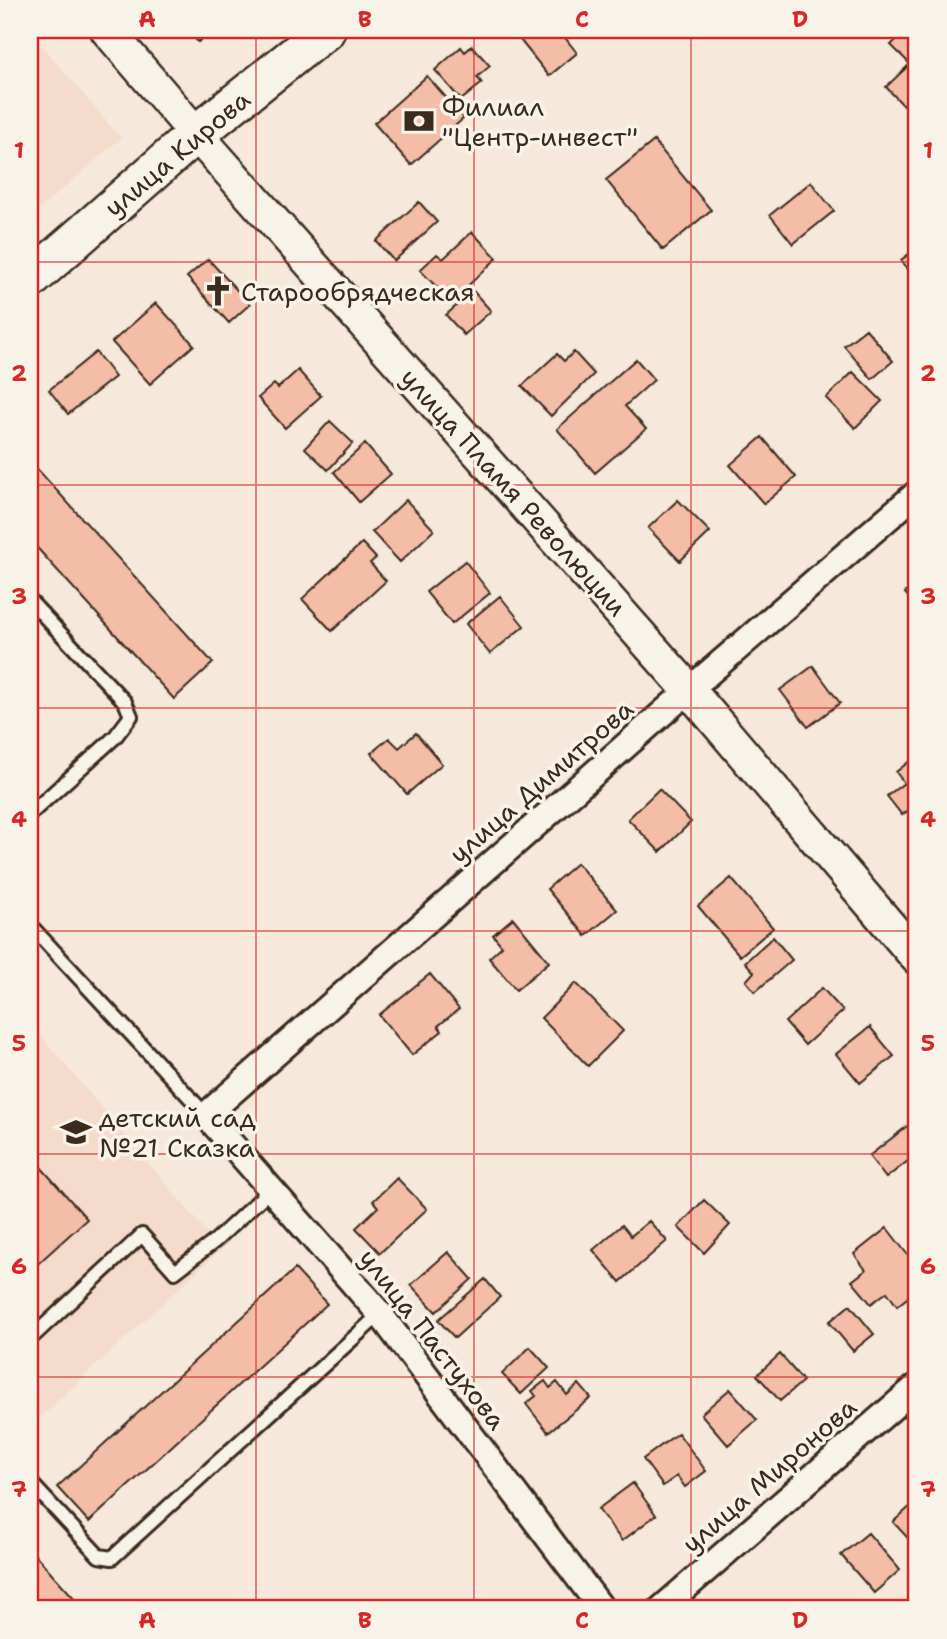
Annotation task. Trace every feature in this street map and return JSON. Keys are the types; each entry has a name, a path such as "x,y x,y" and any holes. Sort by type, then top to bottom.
{"main road":[{"name":"улица Кирова","path":"30,280 196,134 326,30"}],"street":[{"name":"улица Пламя Революции","path":"107,30 689,690 917,958"},
{"name":"улица Димитрова","path":"206,1115 689,690 917,494"},
{"name":"улица Пастухова","path":"206,1115 380,1314 601,1609"},
{"name":"улица Миронова","path":"661,1609 917,1386"}],"lane":[{"path":"30,601 125,702 131,716 115,737 30,814"},
{"path":"30,925 206,1115"},
{"path":"30,1339 142,1235 175,1272 215,1241 270,1190"},
{"path":"30,1482 99,1556 112,1558 380,1314"}],"shaded area":[{"path":"30,32 121,138 30,217"},
{"name":"детский сад №21 Сказка","path":"30,1023 221,1249 30,1427"}],"building":[{"path":"187,30 212,30 198,42"},
{"path":"512,30 559,30 577,53 549,76"},
{"path":"906,30 917,30 917,91 903,105 886,87 910,64 891,45"},
{"path":"472,46 490,66 477,77 482,83 461,100 435,70 461,47 465,52"},
{"name":"Филиал \"Центр-инвест\"","path":"427,76 464,118 411,165 374,123"},
{"path":"654,141 711,210 663,250 606,180"},
{"path":"811,182 834,211 793,244 770,215"},
{"path":"419,202 437,222 394,261 376,241"},
{"path":"472,232 497,258 451,302 420,270 437,254 443,259"},
{"path":"917,248 917,281 901,260"},
{"name":"Старообрядческая","path":"208,259 250,304 229,323 187,277"},
{"path":"473,291 491,311 464,335 446,315"},
{"path":"156,303 194,345 150,384 112,342"},
{"path":"866,329 893,361 872,379 844,346"},
{"path":"96,352 115,377 68,414 49,390"},
{"path":"574,352 594,374 551,416 522,386 557,354 564,361"},
{"path":"636,359 654,380 625,406 646,429 595,473 557,429"},
{"path":"298,370 321,396 285,428 258,398 274,384 278,388"},
{"path":"853,372 882,401 855,428 826,398"},
{"path":"330,421 353,443 328,470 305,448"},
{"path":"762,437 796,477 764,504 730,465"},
{"path":"365,444 391,474 359,502 334,472"},
{"path":"30,461 213,663 174,699 30,540"},
{"path":"406,500 434,530 400,562 372,532"},
{"path":"678,500 710,532 680,561 648,528"},
{"path":"362,543 376,558 370,563 386,581 332,631 302,599"},
{"path":"465,561 490,593 452,624 426,592"},
{"path":"917,581 917,607 905,593"},
{"path":"500,596 524,626 490,654 466,624"},
{"path":"813,666 840,703 808,727 780,690"},
{"path":"416,733 442,764 407,794 371,753 389,738 399,748"},
{"path":"916,756 917,804 902,815 887,796 904,783 896,772"},
{"path":"659,789 691,822 660,852 628,819"},
{"path":"577,863 617,910 586,936 547,889"},
{"path":"731,878 773,928 740,956 698,906"},
{"path":"513,918 549,962 516,990 489,958 502,946 493,935"},
{"path":"773,937 792,960 755,992 746,981 754,972 745,962"},
{"path":"430,974 459,1009 438,1026 442,1031 412,1055 379,1015"},
{"path":"576,983 623,1031 588,1066 541,1018"},
{"path":"822,988 843,1011 805,1045 785,1022"},
{"path":"870,1027 894,1056 860,1083 836,1054"},
{"path":"915,1120 917,1173 908,1161 886,1178 869,1156"},
{"path":"30,1155 87,1219 30,1271"},
{"path":"397,1178 427,1209 380,1253 356,1228 378,1207 373,1201"},
{"path":"704,1200 730,1225 704,1253 678,1227"},
{"path":"649,1221 667,1241 620,1282 593,1250 622,1225 631,1236"},
{"path":"887,1228 917,1267 917,1290 897,1306 887,1292 871,1304 852,1281 866,1270 854,1254"},
{"path":"448,1252 472,1279 436,1312 411,1285"},
{"path":"295,1269 327,1304 89,1522 57,1487"},
{"path":"485,1279 500,1297 455,1338 438,1320"},
{"path":"850,1305 874,1334 853,1351 829,1322"},
{"path":"530,1347 549,1368 521,1394 502,1374"},
{"path":"780,1354 803,1381 780,1401 757,1375"},
{"path":"545,1381 550,1388 557,1382 567,1395 579,1384 591,1398 548,1432 526,1404 536,1396 532,1391"},
{"path":"730,1389 757,1420 728,1445 701,1414"},
{"path":"678,1433 706,1471 685,1487 677,1476 663,1486 643,1459"},
{"path":"633,1483 656,1515 622,1541 598,1509"},
{"path":"914,1503 917,1507 917,1548 893,1522"},
{"path":"868,1533 900,1570 874,1593 841,1555"},
{"path":"30,1549 84,1609 30,1609"}],"place":[{"name":"Филиал \"Центр-инвест\"","path":"419,121"},
{"name":"Старообрядческая","path":"218,291"},
{"name":"детский сад №21 Сказка","path":"76,1132"}]}
